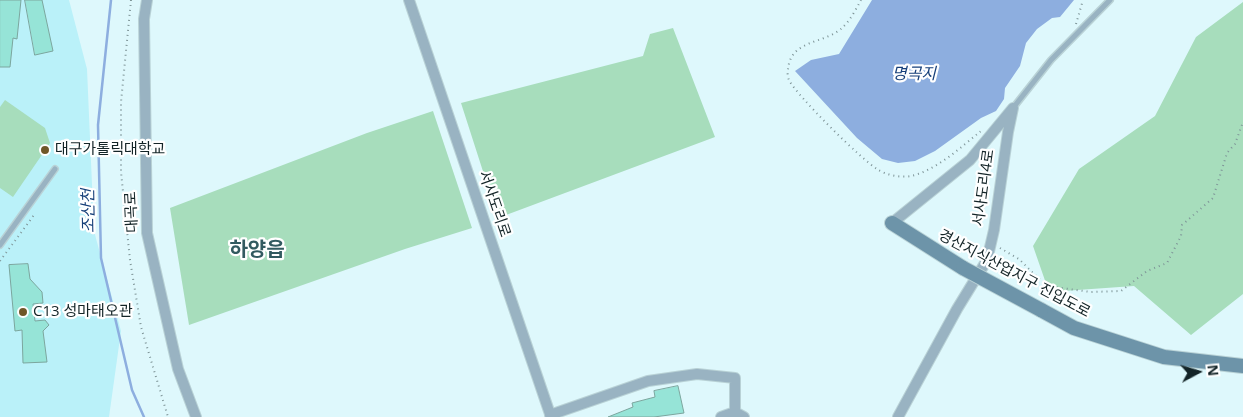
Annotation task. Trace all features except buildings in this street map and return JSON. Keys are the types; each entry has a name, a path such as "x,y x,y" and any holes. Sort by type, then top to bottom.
{"street":[{"name":"대곡로","path":"147,0 144,19 147,233 178,369 196,417"},
{"name":"서사도리로","path":"409,0 550,416"},
{"name":"서사도리4로","path":"892,224 970,160 1013,108"},
{"name":"서사도리4로","path":"898,417 957,309 987,260 1013,108"},
{"name":"경산지식산업지구 진입도로","path":"892,224 963,268 1074,328 1164,357 1243,366"},
{"path":"550,416 648,380 697,374 736,378 740,414 721,417"}],"lane":[{"path":"1013,108 1051,60 1110,0"},
{"path":"0,245 56,169"}],"path":[{"path":"130,0 121,102 121,172 130,260 141,327 168,417"},
{"path":"862,0 843,28 834,34 807,43 792,54 788,68 788,79 834,130 876,168 897,176 910,176 926,170 983,129"},
{"path":"1073,38 1083,0"},
{"path":"990,245 1006,250 1038,278 1054,287 1091,292 1121,291 1147,271 1167,263 1181,236 1182,225 1213,198 1227,153 1235,144 1243,122"},
{"path":"0,260 34,215"}],"shaded area":[{"name":"대구가톨릭대학교","path":"0,0 69,0 87,69 94,231 121,331 109,417 0,417"}],"green space":[{"path":"1243,2 1243,294 1191,335 1134,286 1049,292 1033,246 1079,169 1155,116 1196,37"},
{"path":"673,28 715,137 498,218 461,103 643,56 650,34"},
{"path":"5,100 45,128 50,143 13,197 0,188 0,107"},
{"path":"433,111 472,228 405,249 189,325 170,208 367,133"}],"water":[{"name":"명곡지","path":"872,0 1074,0 1060,17 1052,18 1037,29 1026,43 1020,66 1005,88 1004,99 996,111 981,118 935,151 915,161 898,163 882,159 857,138 795,71 811,60 839,54"}],"waterway":[{"name":"조산천","path":"111,0 98,125 101,258 132,390 144,417"}],"place":[{"name":"대구가톨릭대학교","path":"45,150"},
{"name":"C13 성마태오관","path":"23,312"}],"district":[{"name":"하양읍","path":"257,250"}]}
